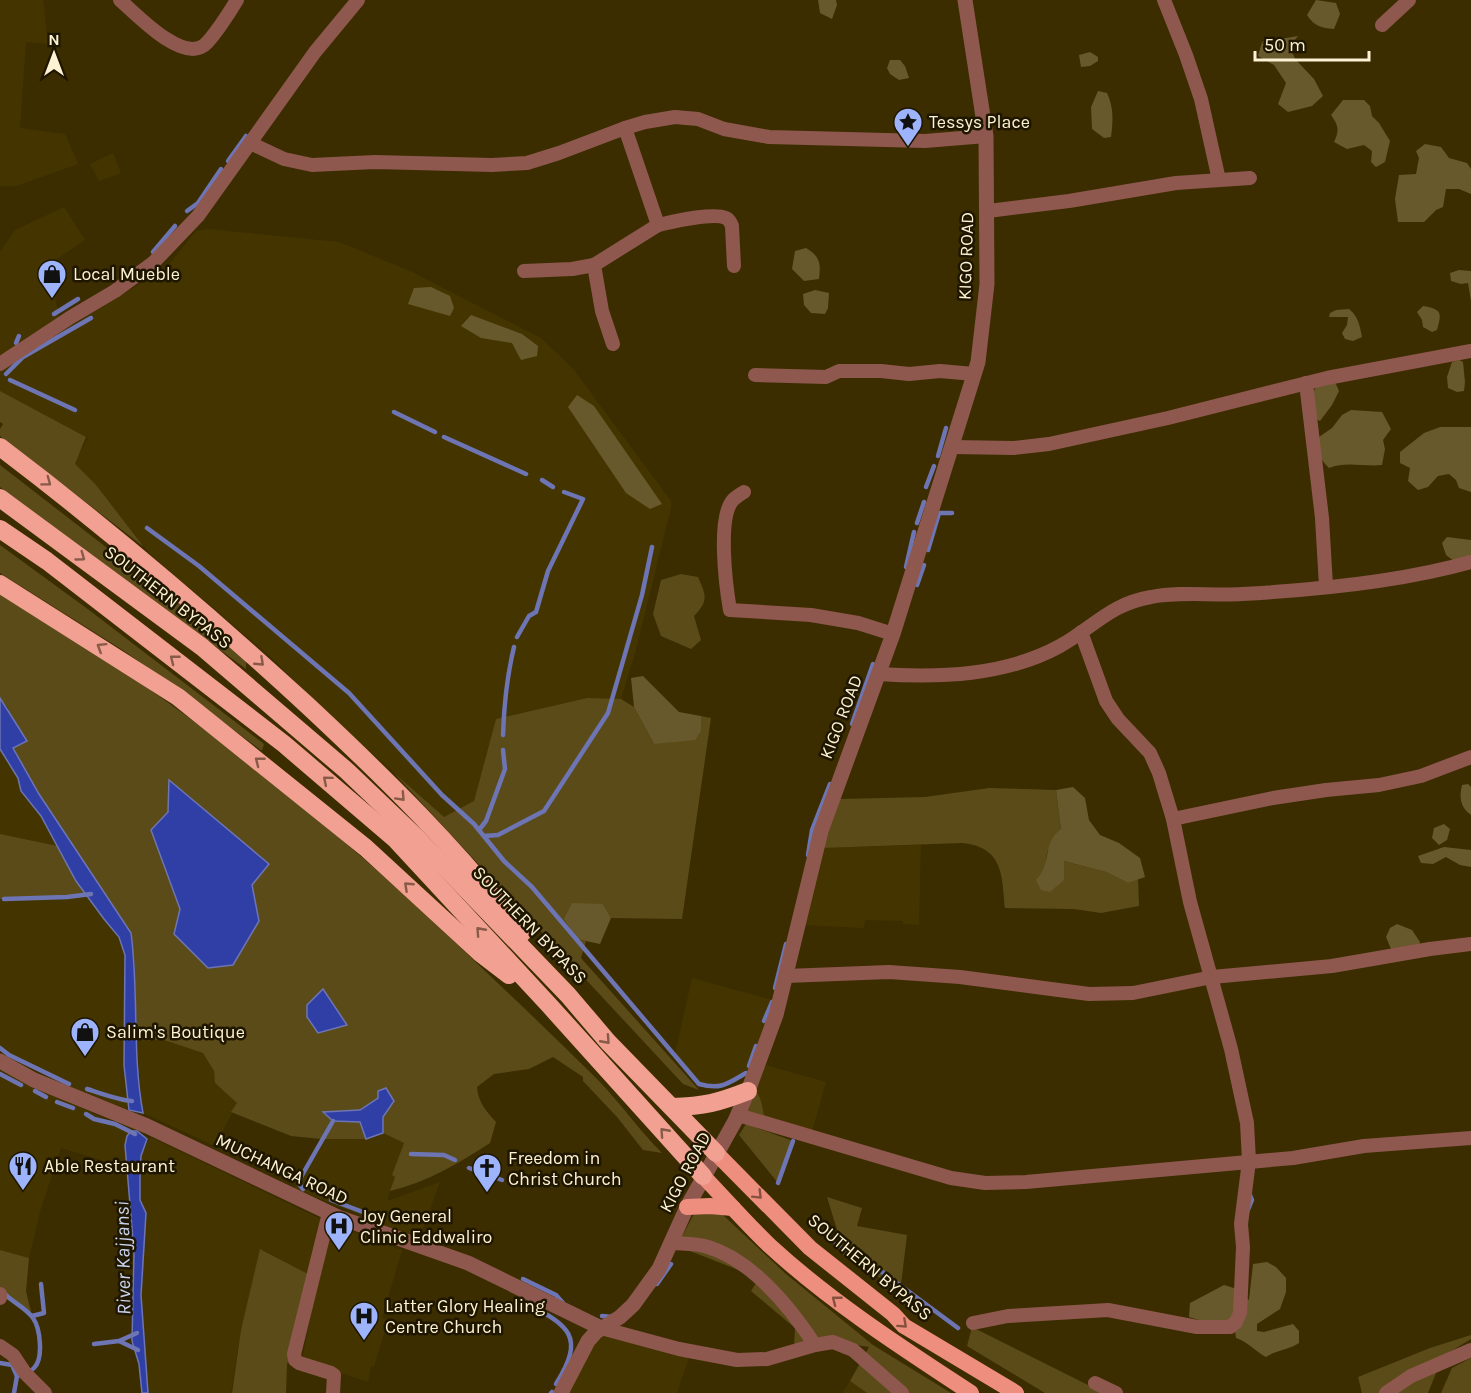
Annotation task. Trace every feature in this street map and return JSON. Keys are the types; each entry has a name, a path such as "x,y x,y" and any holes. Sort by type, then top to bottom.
{"highway":[{"path":"0,447 78,506 206,615 376,770 502,907 568,995"},
{"name":"SOUTHERN BYPASS","path":"0,498 202,647 347,771 416,837 568,995 608,1042 810,1248 893,1314 904,1326 1016,1393"},
{"path":"0,529 47,561 284,744 395,839 703,1176 770,1245 835,1299 970,1393"},
{"path":"0,584 178,697 366,848 480,952 549,1005"},
{"path":"672,1107 718,1103 748,1091"},
{"path":"687,1207 734,1208"}],"street":[{"path":"120,0 162,37 177,45 194,49 204,46 237,0"},
{"path":"0,364 115,291 153,263 198,216 315,52 358,0"},
{"name":"KIGO ROAD","path":"561,1393 588,1341 633,1305 659,1269 687,1207 738,1115 748,1091 776,1015 821,831 893,634 978,362 987,284 986,136 965,0"},
{"path":"1164,0 1201,99 1219,180"},
{"path":"1382,25 1409,0"},
{"path":"250,143 284,159 312,165 375,162 492,165 527,163 625,128 675,117 698,119 724,129 769,137 925,141 986,136"},
{"path":"625,128 658,225"},
{"path":"988,211 1070,201 1176,183 1250,178"},
{"path":"524,271 572,269 594,265 658,225 698,217 724,217 729,220 732,226 734,266"},
{"path":"594,265 602,310 613,344"},
{"path":"952,447 1014,448 1049,444 1167,418 1306,383 1471,351"},
{"path":"755,375 826,376 838,371 882,371 909,374 940,370 974,374"},
{"path":"1306,383 1322,518 1326,586"},
{"path":"744,492 732,500 726,514 724,567 730,610 811,615 858,623 893,634"},
{"path":"878,674 953,675 990,670 1031,659 1060,645 1126,602 1153,596 1241,594 1326,586 1396,578 1471,562"},
{"path":"973,1323 1008,1316 1108,1310 1197,1327 1230,1327 1236,1322 1240,1313 1243,1247 1241,1224 1249,1161 1247,1124 1231,1049 1190,902 1173,819 1159,773 1150,753 1118,719 1106,701 1081,632"},
{"path":"1173,819 1283,796 1379,785 1421,776 1471,757"},
{"path":"786,976 889,972 960,977 1089,994 1133,993 1212,977 1332,966 1430,948 1471,944"},
{"name":"MUCHANGA ROAD","path":"0,1061 34,1080 147,1126 329,1213 468,1263 601,1329"},
{"path":"738,1115 950,1177 985,1183 1026,1182 1293,1158 1364,1146 1471,1138"},
{"path":"329,1213 294,1354 295,1360 299,1363 334,1375 333,1393"},
{"path":"671,1243 706,1246 734,1259 750,1270 801,1323 814,1345"},
{"path":"601,1329 679,1349 737,1360 766,1359 814,1345 834,1342 854,1350 902,1393"},
{"path":"0,1346 13,1355 25,1373 45,1393"},
{"path":"1386,1393 1411,1376 1471,1350"},
{"path":"1095,1383 1116,1393"}],"shaded area":[{"path":"0,0 43,0 48,44 26,42 20,128 65,134 78,164 16,186 0,186"},
{"path":"818,0 836,0 837,5 832,19 820,13"},
{"path":"1316,0 1336,3 1340,14 1334,29 1318,26 1307,15"},
{"path":"1298,36 1290,46 1295,59 1314,79 1323,96 1312,106 1288,112 1278,104 1286,83 1274,65 1258,56 1262,42"},
{"path":"1090,52 1098,57 1098,61 1090,66 1081,67 1079,55"},
{"path":"890,60 900,60 909,78 899,80 890,74 887,68"},
{"path":"1098,91 1107,93 1111,104 1111,137 1104,138 1092,129 1091,107"},
{"path":"1343,100 1364,100 1370,106 1372,116 1390,141 1385,162 1376,167 1371,162 1372,151 1364,145 1347,149 1334,142 1337,128 1331,115"},
{"path":"1425,144 1441,147 1449,158 1467,163 1471,169 1471,194 1459,189 1446,189 1443,207 1436,210 1424,222 1398,222 1395,199 1399,175 1416,174 1419,158 1416,151"},
{"path":"113,153 121,173 99,181 90,164"},
{"path":"64,207 85,240 43,268 51,279 59,317 21,341 0,359 0,252 15,230"},
{"path":"207,229 339,242 412,272 541,338 574,370 671,501 635,653 621,699 587,698 496,719 474,801 444,818 311,698 273,659 150,554 96,485 74,464 88,438 0,391 0,371 166,268 196,231"},
{"path":"806,248 819,261 819,279 804,281 792,269 795,251"},
{"path":"1459,270 1471,271 1471,301 1468,283 1461,284 1451,281 1450,273"},
{"path":"431,287 450,296 454,308 450,316 408,304 414,288"},
{"path":"815,290 829,293 828,308 825,314 811,313 804,305 803,294"},
{"path":"1423,306 1437,310 1439,313 1440,320 1437,330 1432,332 1423,327 1417,312"},
{"path":"1349,309 1357,318 1362,337 1353,341 1345,339 1342,333 1347,325 1348,317 1329,317 1330,313 1336,310"},
{"path":"471,315 522,334 538,346 537,356 521,360 512,343 481,338 461,326"},
{"path":"1459,360 1463,362 1465,382 1464,391 1457,392 1448,388 1447,377 1452,362"},
{"path":"1335,382 1339,391 1320,421 1314,418 1312,394 1318,384"},
{"path":"0,391 86,437 75,464 96,485 144,547 0,436 3,424 0,422"},
{"path":"577,395 594,406 662,504 650,509 626,493 568,407"},
{"path":"1351,410 1382,412 1391,429 1383,440 1385,449 1382,465 1342,465 1329,468 1321,458 1318,450 1319,437 1332,428 1342,415"},
{"path":"1440,427 1471,427 1471,492 1459,488 1456,480 1449,474 1438,476 1428,487 1418,490 1408,481 1410,468 1400,463 1400,452 1424,433"},
{"path":"0,465 249,658 246,662 246,669 0,487"},
{"path":"1447,537 1471,540 1471,559 1454,561 1446,555 1442,543"},
{"path":"0,545 264,744 262,751 121,649 0,573"},
{"path":"681,574 698,577 705,598 694,616 701,640 691,649 661,636 653,614 661,580"},
{"path":"0,591 129,675 192,720 253,767 372,866 557,1039 599,1081 662,1153 643,1150 617,1117 583,1081 583,1077 553,1057 529,1069 494,1074 477,1087 481,1102 496,1122 490,1143 442,1172 390,1191 395,1177 392,1175 404,1143 383,1133 383,1117 378,1098 360,1110 324,1113 334,1121 360,1122 366,1139 291,1136 231,1112 237,1103 215,1083 214,1071 203,1053 161,1039 145,1041 137,1039 134,955 77,853 39,794 13,747 8,708 0,698","holes":["170,781 252,885 259,921 174,934 180,909 151,830 168,812","324,990 347,1025 307,1005"]},
{"path":"643,676 679,712 701,716 701,731 695,740 654,744 634,707 631,678"},
{"path":"0,698 27,741 13,748 39,794 131,933 138,1068 143,1113 129,1110 124,1065 125,955 119,937 76,881 41,816 21,791 18,778 0,749"},
{"path":"587,698 621,699 634,707 654,744 701,731 701,716 711,718 682,919 611,918 603,904 577,939 586,941 581,958 699,1090 683,1084 393,772 444,817 474,801 496,719"},
{"path":"0,749 18,778 21,791 41,816 58,846 0,834"},
{"path":"169,780 269,864 252,885 259,921 233,965 208,968 174,934 180,909 151,830 168,812"},
{"path":"1468,784 1471,787 1471,815 1465,809 1461,798 1462,785"},
{"path":"1073,787 1085,798 1089,820 1100,835 1119,843 1140,858 1145,877 1128,883 1106,872 1064,861 1064,880 1050,892 1041,890 1036,880 1044,867 1051,841 1061,829 1056,790"},
{"path":"989,788 1056,790 1061,829 1047,853 1044,872 1064,861 1106,872 1128,883 1138,879 1139,906 1101,913 1074,909 1005,908 1001,874 993,857 986,850 962,843 823,848 839,799 925,797"},
{"path":"1444,824 1450,829 1447,840 1439,845 1432,838 1434,828"},
{"path":"0,834 58,846 76,881 86,894 67,897 0,899"},
{"path":"921,845 919,925 903,924 903,921 865,920 864,928 805,925 823,848"},
{"path":"1444,847 1471,850 1471,867 1460,865 1446,857 1433,864 1421,863 1418,856"},
{"path":"86,895 119,936 125,955 124,1065 129,1110 59,1083 0,1051 0,899"},
{"path":"572,903 603,904 611,918 600,944 577,939 564,919"},
{"path":"1397,924 1412,930 1420,942 1417,955 1391,949 1386,937 1390,928"},
{"path":"692,978 772,1000 752,1067 725,1086 713,1088 699,1084 675,1054"},
{"path":"323,989 347,1025 318,1033 307,1017 307,1005"},
{"path":"137,1039 146,1041 161,1039 203,1053 214,1071 215,1083 237,1103 215,1146 143,1113"},
{"path":"762,1064 826,1082 811,1135 745,1114"},
{"path":"0,1070 131,1131 125,1145 127,1168 61,1148 41,1208 29,1258 0,1250"},
{"path":"386,1088 394,1101 383,1117 383,1133 366,1139 360,1122 333,1121 323,1112 360,1110 378,1098 378,1091"},
{"path":"755,1088 761,1101 765,1120 747,1111"},
{"path":"746,1124 793,1141 778,1183 739,1135"},
{"path":"131,1131 137,1131 147,1139 141,1156 140,1200 146,1213 141,1295 148,1393 142,1393 139,1364 132,1341 134,1252 125,1145"},
{"path":"383,1133 404,1143 392,1175 395,1177 387,1201 440,1182 419,1239 294,1188 321,1139 366,1139"},
{"path":"150,1137 323,1220 310,1275 263,1250 241,1330 231,1393 148,1393 141,1295 146,1213 140,1201 140,1171 141,1156"},
{"path":"827,1197 862,1208 857,1226 907,1235 900,1293 896,1288 839,1252 838,1233"},
{"path":"696,1210 723,1215 786,1274 873,1345 951,1393 867,1393 850,1381 869,1347 824,1340 794,1347 795,1328 751,1291 759,1278 677,1246"},
{"path":"329,1223 402,1250 382,1318 388,1320 374,1367 371,1366 368,1382 302,1360"},
{"path":"260,1249 310,1275 287,1365 286,1393 232,1393 241,1330"},
{"path":"0,1250 29,1258 26,1291 32,1316 2,1296 0,1292"},
{"path":"1267,1262 1276,1267 1286,1278 1286,1292 1280,1309 1257,1324 1257,1331 1264,1332 1293,1324 1299,1331 1299,1343 1266,1357 1236,1338 1235,1331 1189,1317 1190,1303 1224,1285 1237,1289 1249,1300 1253,1264"},
{"path":"972,1327 1103,1393 1045,1393 967,1346"},
{"path":"613,1334 689,1357 677,1393 569,1393 595,1339"},
{"path":"1471,1335 1471,1339 1443,1356 1428,1393 1362,1393 1358,1377 1430,1348"},
{"path":"1471,1358 1471,1393 1441,1393 1452,1368"},
{"path":"850,1381 867,1393 842,1393"}],"waterway":[{"path":"228,161 246,136"},
{"path":"187,211 198,203 221,169"},
{"path":"153,252 175,226"},
{"path":"54,314 78,299"},
{"path":"6,374 23,357 91,318"},
{"path":"16,343 19,336"},
{"path":"10,380 75,410"},
{"path":"394,412 435,432"},
{"path":"938,456 946,428"},
{"path":"444,437 526,474"},
{"path":"926,487 934,466"},
{"path":"542,480 553,487"},
{"path":"517,637 529,616 536,612 548,571 583,499 564,492"},
{"path":"917,523 924,502"},
{"path":"928,550 939,513 952,513"},
{"path":"147,528 199,566 349,693 442,795 474,824 504,861 532,887 699,1084 724,1085 746,1073"},
{"path":"906,567 914,532"},
{"path":"484,836 498,835 544,811 608,713 642,595 652,547"},
{"path":"917,585 924,565"},
{"path":"503,735 506,691 514,647"},
{"path":"852,724 873,664"},
{"path":"479,830 486,821 505,769 503,750"},
{"path":"808,855 812,830 830,784"},
{"path":"4,899 91,894"},
{"path":"775,988 786,944"},
{"path":"764,1021 772,1002"},
{"path":"749,1066 756,1046"},
{"path":"0,1048 9,1055 69,1084"},
{"path":"0,1074 21,1085"},
{"path":"87,1089 132,1101"},
{"path":"35,1091 46,1097"},
{"path":"57,1102 73,1108"},
{"path":"86,1114 135,1134"},
{"path":"303,1189 299,1184 301,1177 333,1121"},
{"path":"778,1183 793,1141"},
{"path":"411,1154 444,1155 455,1160"},
{"path":"469,1168 502,1180"},
{"path":"1247,1212 1252,1200 1250,1195"},
{"path":"331,1200 363,1212"},
{"path":"836,1244 874,1266 958,1328"},
{"path":"657,1284 671,1264"},
{"path":"523,1279 556,1295 563,1303"},
{"path":"32,1316 44,1313 41,1284"},
{"path":"4,1293 33,1318 38,1329 40,1343 37,1363 31,1371 17,1376 14,1393"},
{"path":"526,1303 553,1319 568,1334 571,1343 570,1354 556,1384"},
{"path":"602,1316 612,1317"},
{"path":"94,1344 119,1341 137,1333"},
{"path":"119,1341 138,1350"},
{"path":"0,1363 12,1365 17,1376"}],"place":[{"name":"Tessys Place","path":"908,148"},
{"name":"Local Mueble","path":"52,300"},
{"name":"Salim's Boutique","path":"85,1058"},
{"name":"Able Restaurant","path":"23,1192"},
{"name":"Freedom in Christ Church","path":"487,1194"},
{"name":"Joy General Clinic Eddwaliro","path":"339,1252"},
{"name":"Latter Glory Healing Centre Church","path":"364,1342"}],"water label":[{"name":"River Kajjansi","path":"123,1258"}]}
